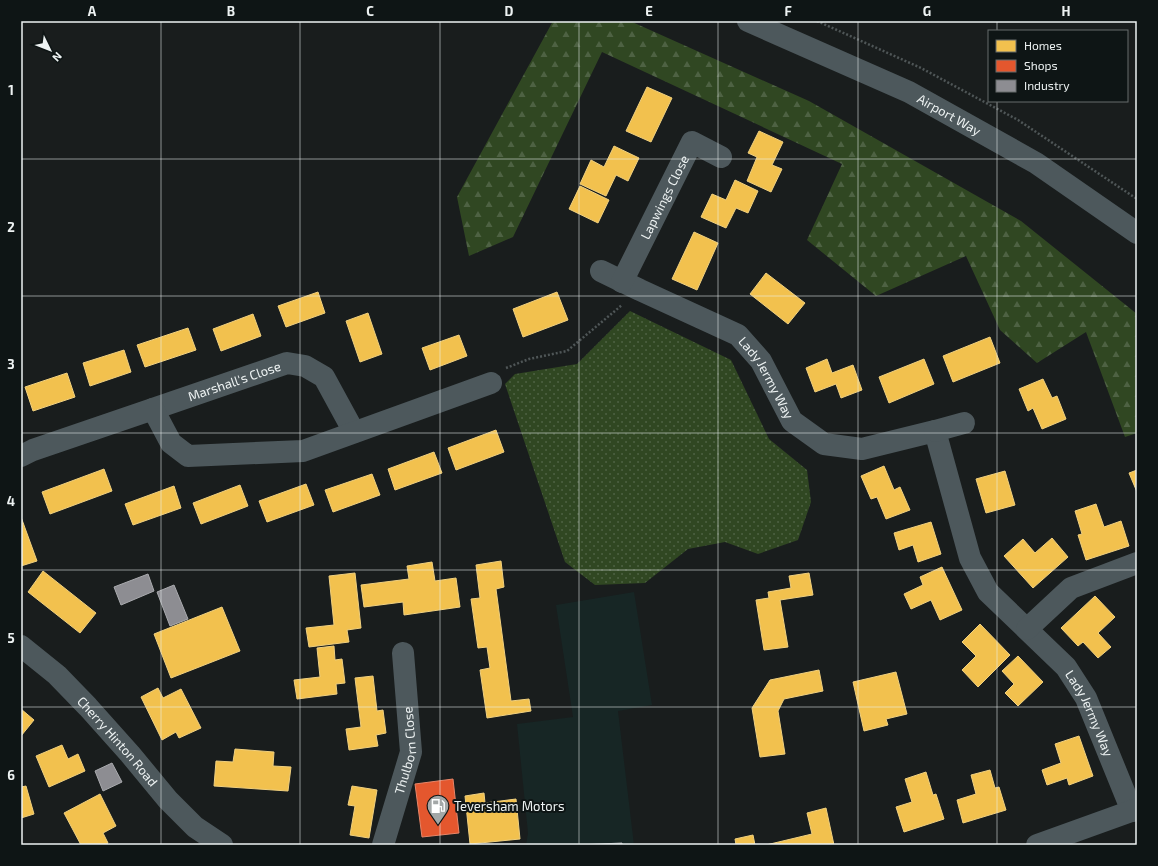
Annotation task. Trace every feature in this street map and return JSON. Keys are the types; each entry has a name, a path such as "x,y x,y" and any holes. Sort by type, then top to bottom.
{"street":[{"name":"Airport Way","path":"748,21 909,92 1036,163 1137,233"},
{"name":"Lapwings Close","path":"631,286 692,142 721,157"},
{"name":"Lady Jermy Way","path":"601,270 631,286 738,335 761,361 792,421 824,444 862,449 964,423"},
{"name":"Marshall's Close","path":"21,456 33,450 287,363 305,366 324,377 354,432"},
{"path":"153,409 171,442 188,456 304,451 496,376"},
{"name":"Lady Jermy Way","path":"935,431 970,558 988,592 1066,667 1086,698 1135,810"},
{"path":"1027,629 1071,588 1137,563"},
{"name":"Cherry Hinton Road","path":"21,646 57,675 130,754 168,800 213,843"},
{"name":"Thulborn Close","path":"383,845 411,752 403,653"},
{"path":"1037,845 1135,810"}],"path":[{"path":"496,376 529,359 567,351 631,286"}],"shaded area":[{"path":"634,592 652,705 618,711 634,845 526,845 528,833 517,724 573,717 556,605"}],"green space":[{"path":"553,21 630,21 809,101 1021,221 1137,314 1137,433 1125,437 1086,332 1037,363 1000,330 966,256 876,296 807,240 842,164 602,52 513,237 469,256 457,197"},
{"path":"630,311 731,360 769,439 807,470 811,502 798,540 758,554 725,542 688,549 645,583 595,585 565,562 505,384 515,374 577,364"}],"building: Homes":[{"path":"647,87 672,98 651,142 626,131"},
{"path":"759,131 783,142 772,165 782,169 771,192 747,181 757,157 748,153"},
{"path":"614,146 639,158 628,181 616,175 606,196 580,184 591,160 604,167"},
{"path":"735,180 758,191 748,213 736,208 726,228 701,217 712,194 726,200"},
{"path":"580,186 609,200 598,223 569,209"},
{"path":"694,232 718,243 697,290 672,279"},
{"path":"766,273 805,303 788,324 750,294"},
{"path":"318,292 325,313 286,327 278,306"},
{"path":"557,292 568,320 523,337 513,309"},
{"path":"368,313 382,354 360,362 346,321"},
{"path":"253,314 261,336 221,351 213,329"},
{"path":"188,328 196,350 145,367 137,345"},
{"path":"459,335 467,356 430,370 422,348"},
{"path":"990,337 1000,363 953,382 943,356"},
{"path":"124,350 131,372 90,386 83,363"},
{"path":"827,359 832,373 853,365 862,390 841,398 836,384 815,392 806,368"},
{"path":"924,359 934,384 889,403 879,377"},
{"path":"67,373 75,397 33,411 25,387"},
{"path":"1043,379 1052,398 1057,396 1066,419 1042,429 1033,408 1028,411 1019,389"},
{"path":"496,430 504,452 456,470 448,448"},
{"path":"434,452 442,473 395,490 388,469"},
{"path":"884,466 894,490 900,487 910,510 886,519 877,497 871,499 861,476"},
{"path":"104,469 112,491 50,514 42,492"},
{"path":"1137,470 1137,492 1129,473"},
{"path":"1005,471 1015,505 986,513 976,479"},
{"path":"372,474 380,495 333,512 325,490"},
{"path":"306,484 314,505 267,522 259,501"},
{"path":"240,485 248,506 201,524 193,503"},
{"path":"174,486 181,508 133,525 125,504"},
{"path":"1096,504 1104,527 1121,521 1129,546 1086,560 1078,535 1082,534 1075,511"},
{"path":"21,517 37,561 21,566"},
{"path":"931,522 941,554 918,562 913,545 899,550 894,533"},
{"path":"1052,538 1068,557 1033,588 1004,556 1023,539 1035,553"},
{"path":"501,561 504,587 496,589 511,701 529,699 531,711 487,718 480,670 490,668 487,647 478,648 471,599 480,598 476,565"},
{"path":"432,562 435,581 456,578 460,607 404,615 403,602 364,607 361,585 409,579 407,566"},
{"path":"942,567 962,610 940,620 931,600 911,609 904,594 923,585 920,577"},
{"path":"43,571 96,613 80,633 28,592"},
{"path":"355,573 361,628 347,630 349,642 309,647 306,628 334,625 329,576"},
{"path":"809,573 813,595 780,600 788,647 764,650 756,600 769,598 768,592 791,588 789,576"},
{"path":"1095,596 1115,617 1098,633 1111,647 1098,658 1083,642 1078,646 1061,628"},
{"path":"222,607 240,651 171,678 154,634"},
{"path":"980,624 1010,655 978,687 962,670 976,656 962,642"},
{"path":"334,646 335,660 342,659 345,683 336,684 337,694 297,699 294,680 320,677 317,648"},
{"path":"1018,656 1043,682 1018,706 1005,693 1014,684 1002,671"},
{"path":"819,670 823,691 784,699 778,711 785,754 760,757 752,708 770,680"},
{"path":"896,672 907,714 886,719 888,725 864,731 853,682"},
{"path":"373,676 377,711 383,710 386,733 376,735 378,746 349,750 346,729 361,727 355,678"},
{"path":"158,688 163,698 181,689 201,728 179,738 176,732 162,740 141,697"},
{"path":"21,709 34,720 21,736"},
{"path":"1079,736 1093,776 1069,785 1067,778 1047,785 1042,770 1061,763 1055,744"},
{"path":"62,745 68,759 78,754 85,771 49,787 36,756"},
{"path":"235,749 274,752 273,766 291,767 288,791 214,786 216,761 233,762"},
{"path":"990,770 995,788 999,787 1006,810 963,823 957,800 976,794 971,775"},
{"path":"926,772 933,795 936,794 944,819 904,832 896,807 912,802 905,779"},
{"path":"26,786 34,814 21,818 21,787"},
{"path":"352,786 377,790 369,838 350,835 355,806 348,805"},
{"path":"484,793 485,803 516,799 520,839 470,844 465,796"},
{"path":"100,794 116,826 103,833 108,843 105,845 81,845 64,813"},
{"path":"826,808 834,845 766,845 812,834 807,813"},
{"path":"753,835 755,845 736,845 735,839"}],"building: Shops":[{"path":"453,779 459,833 422,837 415,784"}],"building: Industry":[{"path":"148,574 154,591 121,605 114,587"},
{"path":"174,585 188,619 170,626 157,592"},
{"path":"112,763 122,782 103,791 95,771"},
{"path":"622,843 622,845 578,845"}],"place":[{"name":"Teversham Motors","path":"438,826"}]}
